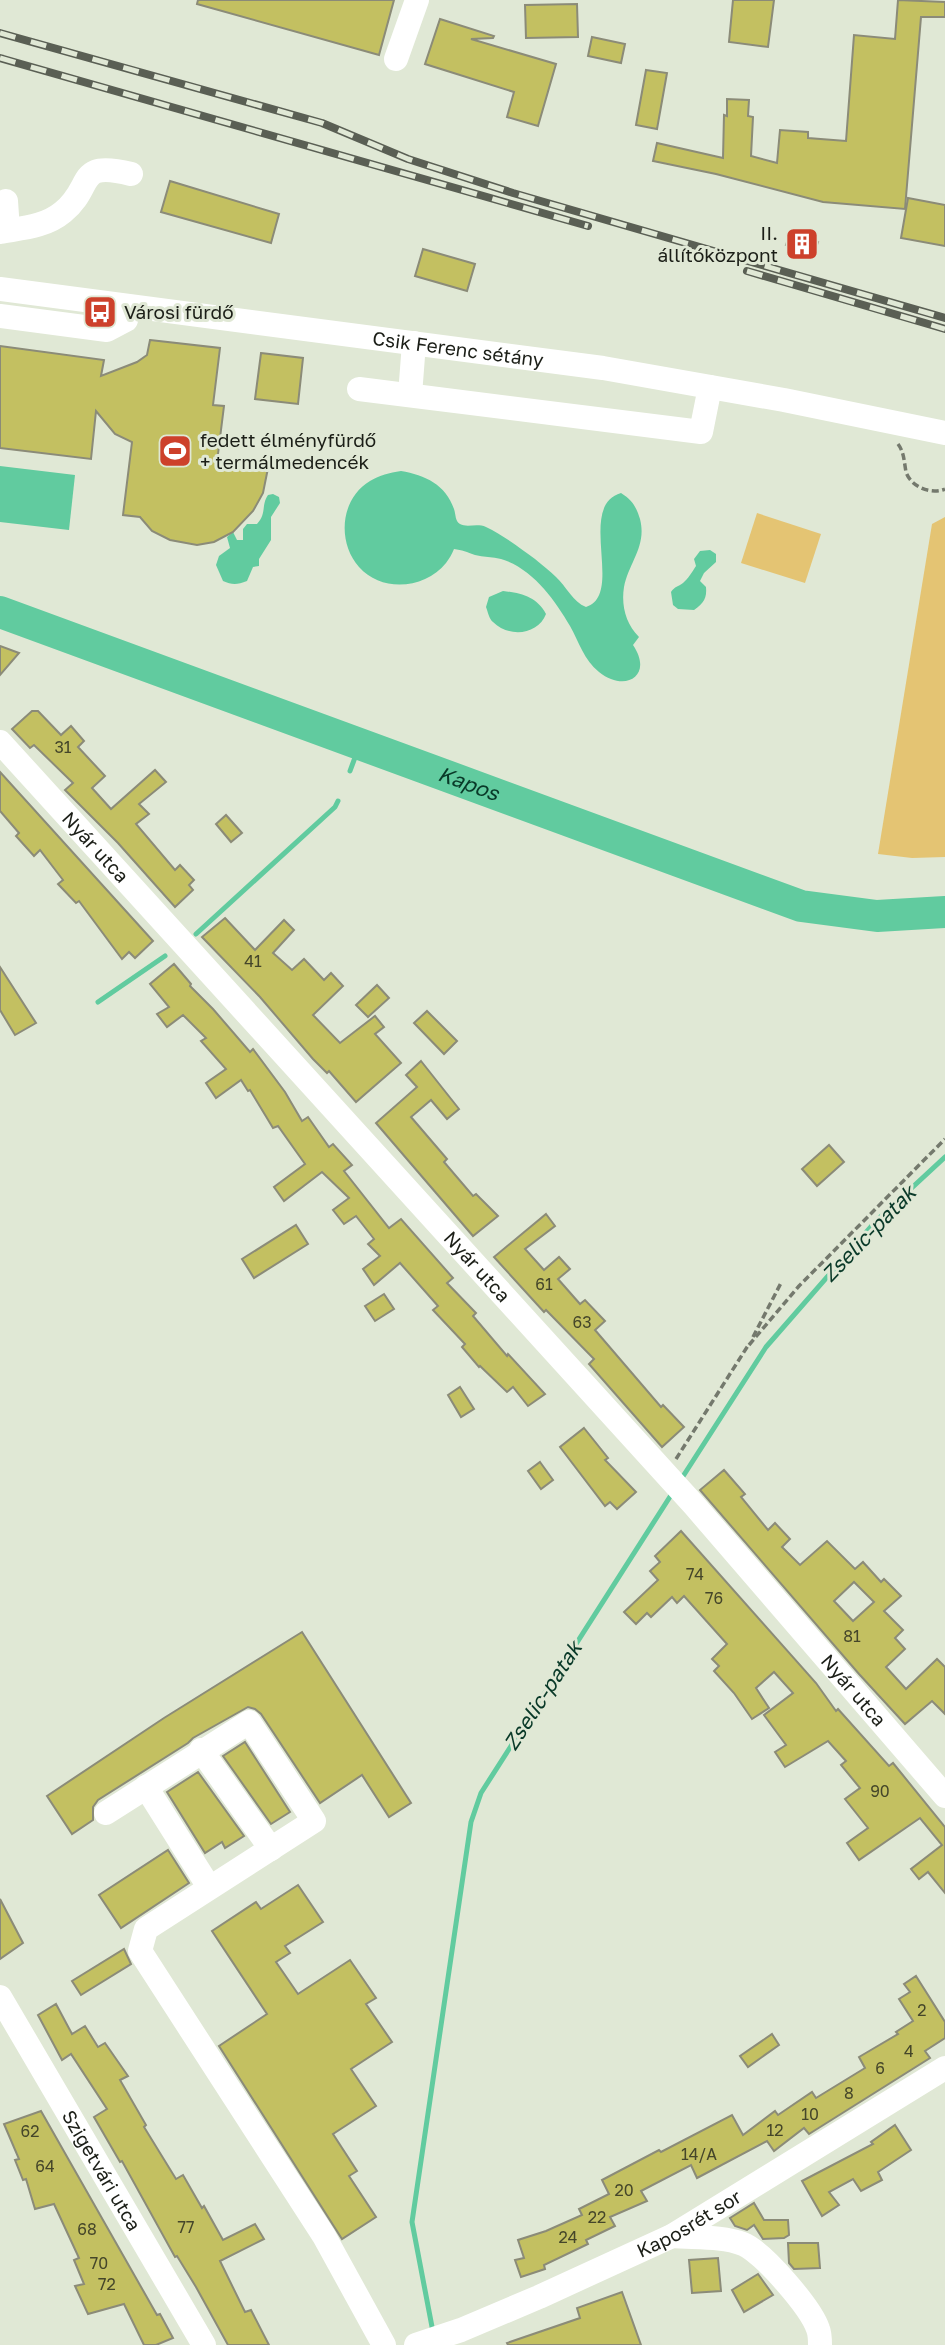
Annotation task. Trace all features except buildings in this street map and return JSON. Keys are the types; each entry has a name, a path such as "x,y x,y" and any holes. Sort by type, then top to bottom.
{"street":[{"path":"396,59 417,0"},
{"path":"6,201 4,231 25,229 64,211 94,171 111,169 131,174"},
{"name":"Csik Ferenc sétány","path":"0,289 603,368 710,387 903,433 945,433"},
{"path":"0,316 107,330 126,320 129,307"},
{"path":"410,395 414,343"},
{"path":"359,389 701,432 710,387"},
{"name":"Nyár utca","path":"0,742 694,1506 945,1796"},
{"path":"106,1813 248,1722 314,1821 146,1929 139,1951 324,2236 384,2345"},
{"path":"201,1750 271,1849"},
{"path":"146,1787 209,1887"},
{"name":"Szigetvári utca","path":"0,1997 204,2345"},
{"name":"Kaposrét sor","path":"417,2345 458,2336 672,2236 945,2068"},
{"path":"672,2236 721,2240 744,2245 765,2261 805,2306 818,2329 820,2345"}],"path":[{"path":"903,433 900,445 906,473 913,483 926,490 945,489"},
{"path":"749,1345 799,1286 945,1139"},
{"path":"670,1480 749,1345 781,1283"}],"shaded area":[{"path":"0,466 75,475 69,530 0,522"},
{"path":"401,471 434,482 446,494 458,523 483,526 505,538 549,570 577,601 586,607 597,599 602,586 602,515 608,501 621,493 628,498 637,510 642,529 623,594 628,620 639,637 633,645 640,665 634,678 618,681 599,672 586,656 550,596 532,577 512,563 454,549 437,572 415,583 391,584 368,575 359,567 347,546 345,521 348,510 360,489 370,481"},
{"path":"268,495 279,497 280,503 271,517 271,540 259,559 259,566 253,567 247,581 235,584 223,581 216,565 219,556 230,548 227,537 233,532 237,540 243,540 243,529 247,524 257,524"},
{"path":"757,513 821,534 805,583 741,563"},
{"path":"945,517 945,857 912,858 878,854 932,524"},
{"path":"710,550 716,554 716,562 700,581 706,587 704,600 694,610 678,609 673,605 671,592 690,575 696,566 694,559 700,551"},
{"path":"503,591 533,600 546,614 542,621 530,630 522,632 500,627 491,619 486,607 489,597"}],"waterway":[{"name":"Kapos","path":"0,612 801,906 877,916 945,912"},
{"path":"350,771 360,744"},
{"path":"196,934 335,807 338,801"},
{"path":"98,1002 165,956"},
{"name":"Zselic-patak","path":"680,1481 766,1347 876,1221 945,1157"},
{"name":"Zselic-patak","path":"433,2332 412,2222 471,1822 481,1793 673,1492"}],"railway":[{"path":"0,33 322,123 408,159 513,193 945,318"},
{"path":"0,58 588,226"},
{"path":"747,271 945,329"}],"place":[{"name":"II. állítóközpont","path":"802,244"},
{"name":"Városi fürdő","path":"100,312"},
{"name":"fedett élményfürdő + termálmedencék","path":"175,451"}]}
